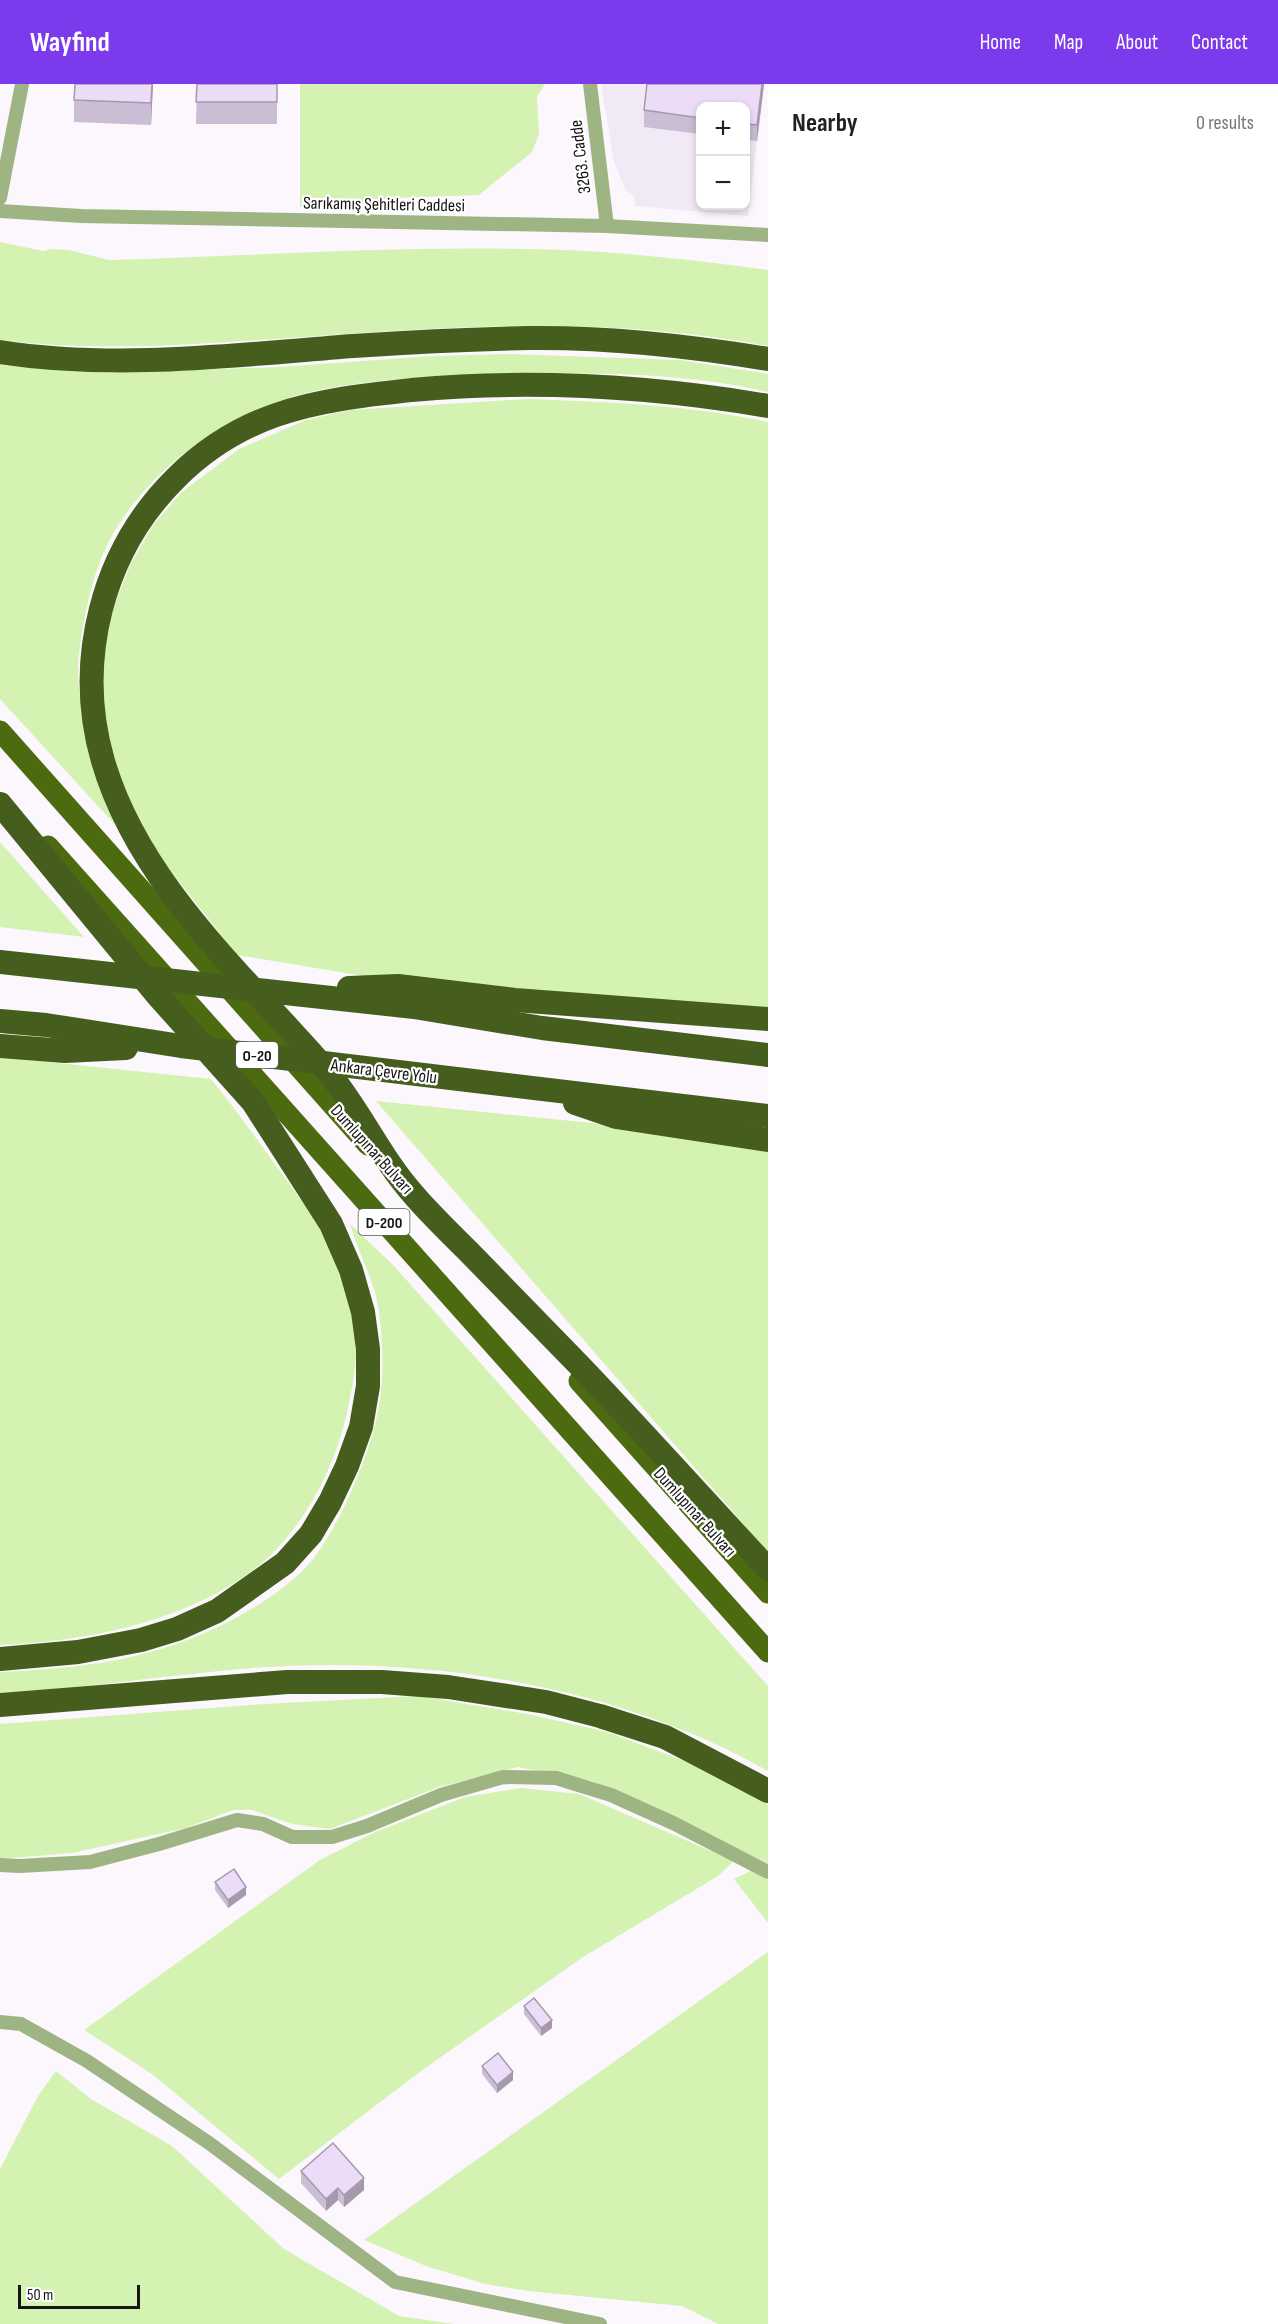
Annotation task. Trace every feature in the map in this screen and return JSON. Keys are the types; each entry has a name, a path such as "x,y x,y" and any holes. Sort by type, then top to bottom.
{"highway":[{"path":"0,352 32,357 130,361 530,338 706,348 768,358"},
{"path":"768,406 700,394 615,386 449,387 361,395 303,407 252,424 218,443 186,467 156,498 134,529 113,568 100,610 92,660 92,701 104,766 140,848 171,894 333,1077 410,1192 657,1446 768,1569"},
{"name":"Dumlupınar Bulvarı","path":"0,730 768,1593"},
{"name":"D-200","path":"0,791 768,1652"},
{"path":"0,804 152,989 253,1102 331,1224 351,1269 363,1311 368,1349 368,1386 361,1427 347,1466 330,1502 311,1534 285,1563 218,1611 177,1629 141,1640 78,1652 0,1659"},
{"path":"0,962 414,1007 542,1028 768,1054"},
{"path":"270,991 399,986 515,1000 768,1019"},
{"name":"Ankara Çevre Yolu","path":"0,1021 46,1025 181,1046 768,1116"},
{"path":"0,1046 65,1051 181,1046"},
{"path":"527,1087 616,1117 768,1140"},
{"path":"0,1705 287,1682 382,1682 448,1687 546,1702 600,1716 665,1737 768,1791"}],"street":[{"path":"0,198 22,84"},
{"name":"3263. Cadde","path":"590,84 607,226"},
{"name":"Sarıkamış Şehitleri Caddesi","path":"0,212 93,217 607,226 768,235"},
{"path":"0,1865 90,1862 237,1820 263,1824 292,1838 332,1837 367,1826 441,1795 502,1778 556,1778 611,1795 673,1823 768,1872"},
{"path":"0,2022 21,2024 87,2061 208,2143 394,2282 600,2324"}],"shaded area":[{"path":"601,84 764,84 750,200 750,102 696,102 696,210 749,210 748,216 635,206 634,196 625,189 614,162"}],"green space":[{"path":"300,84 545,84 537,97 539,134 532,152 479,195 393,198 356,206 300,207"},
{"path":"0,242 43,251 69,250 109,260 476,248 588,251 768,270 768,346 655,331 543,326 430,329 158,346 79,346 0,340"},
{"path":"509,354 680,360 768,374 768,392 736,385 670,377 537,374 379,381 330,388 276,402 246,414 218,430 166,468 124,516 100,562 84,621 78,672 87,732 119,829 0,699 0,365 110,373 279,367 432,356"},
{"path":"528,399 679,408 768,422 768,1010 382,979 237,955 144,837 115,763 106,727 103,690 104,653 114,606 131,563 154,524 182,492 239,449 306,420 351,410"},
{"path":"0,842 84,937 0,927"},
{"path":"0,1057 211,1079 328,1238 349,1296 356,1350 347,1413 333,1459 298,1524 265,1560 220,1592 160,1617 128,1627 63,1640 0,1645"},
{"path":"376,1101 592,1123 768,1149 768,1552"},
{"path":"350,1224 393,1265 768,1686 768,1771 708,1741 645,1716 579,1696 512,1681 444,1671 375,1666 307,1665 240,1669 60,1689 0,1693 0,1672 67,1667 131,1657 162,1649 223,1625 281,1589 315,1557 345,1506 365,1458 377,1417 382,1378 377,1300"},
{"path":"419,1696 527,1714 607,1732 701,1767 768,1805 768,1863 592,1781 518,1767 439,1787 330,1829 292,1824 252,1810 233,1810 186,1828 72,1853 0,1859 0,1724 264,1704"},
{"path":"521,1788 579,1794 734,1861 718,1876 583,1957 421,2071 279,2179 152,2074 84,2030 320,1860 373,1833 465,1797"},
{"path":"753,1870 768,1880 768,1923 734,1879"},
{"path":"768,1952 768,2324 718,2324 682,2306 528,2291 485,2284 426,2266 364,2240"},
{"path":"56,2071 91,2099 172,2146 284,2249 399,2316 454,2324 0,2324 0,2169 38,2096"}],"building":[{"path":"75,84 152,84 151,103 74,100"},
{"path":"197,84 277,84 277,102 196,102"},
{"path":"647,84 762,84 757,125 750,124 750,102 696,102 696,117 644,110"},
{"path":"234,1869 246,1887 228,1900 215,1882"},
{"path":"534,1998 552,2020 541,2028 524,2006"},
{"path":"498,2053 513,2072 497,2085 482,2066"},
{"path":"333,2143 364,2178 344,2195 338,2188 326,2199 301,2171"}]}
